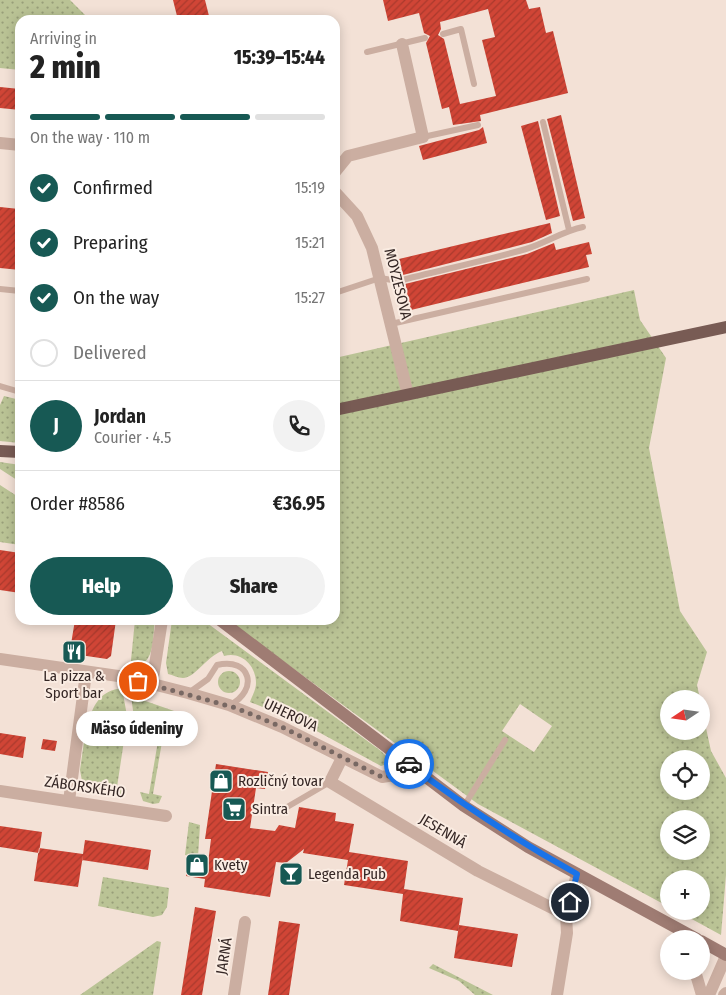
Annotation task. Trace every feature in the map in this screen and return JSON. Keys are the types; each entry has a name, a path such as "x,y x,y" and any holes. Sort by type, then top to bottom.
{"main road":[{"path":"340,409 726,327"},
{"path":"0,451 15,452"}],"street":[{"path":"340,166 348,156 423,137 402,44"},
{"path":"0,143 15,144"},
{"name":"MOYZESOVA","path":"340,197 364,226 380,278 408,395"},
{"path":"152,684 161,625"},
{"path":"227,625 464,806 528,847 681,930"},
{"name":"UHEROVA","path":"0,659 86,673 125,677 188,693 229,706 282,727 382,777 400,774 409,764"},
{"path":"69,802 86,673"},
{"path":"330,782 342,758"},
{"name":"JESENNÁ","path":"330,782 478,871 566,915"},
{"name":"ZÁBORSKÉHO","path":"0,791 166,816"},
{"path":"558,995 567,933 566,915 577,874"},
{"name":"JARNÁ","path":"234,995 245,922"},
{"path":"674,926 676,930"},
{"path":"709,995 726,955 710,946"},
{"path":"698,980 702,995"}],"lane":[{"path":"442,34 461,29 474,84"},
{"path":"367,52 425,38"},
{"path":"543,122 569,230"},
{"path":"423,137 478,125"},
{"path":"340,291 380,278 398,281 526,249 550,242 569,230 583,227"},
{"path":"391,324 588,279"},
{"path":"0,289 15,290"},
{"path":"0,386 15,390"},
{"path":"188,693 208,679 217,665 229,662 240,666 246,673 248,684 243,697 229,706"},
{"path":"464,806 505,740"},
{"path":"261,807 282,810 330,782"}],"green space":[{"path":"0,0 70,0 85,15 15,15 15,70 0,68"},
{"path":"634,290 640,320 666,358 649,448 680,611 707,652 697,685 698,690 660,690 660,740 709,740 711,751 726,778 726,875 721,935 694,920 710,920 710,870 660,870 660,902 478,804 234,625 340,625 340,357","holes":["520,704 552,726 534,752 502,731"]},
{"path":"4,396 15,399 15,442 0,441 0,405"},
{"path":"0,462 15,464 15,479 0,469"},
{"path":"0,485 15,495 15,544 0,542"},
{"path":"134,625 154,625 149,657 138,667 130,670"},
{"path":"171,625 210,625 381,751 387,757 387,764 381,766 300,722 250,702 256,683 255,676 250,665 242,658 230,655 224,656 222,651 192,675 181,678 168,674 166,663"},
{"path":"229,671 237,674 240,682 237,690 229,693 221,690 218,682 221,674"},
{"path":"122,688 129,727 88,721 93,708 100,698 115,689"},
{"path":"131,696 177,712 176,718 194,721 197,728 195,736 172,734 172,729 135,725"},
{"path":"86,728 125,734 117,787 127,789 117,797 101,794 82,781 80,770"},
{"path":"158,741 162,742 153,794 162,796 159,803 153,804 143,801 140,792 149,794"},
{"path":"189,822 200,825 198,857 185,855"},
{"path":"103,877 169,888 167,907 162,915 153,917 98,906"},
{"path":"157,941 161,942 153,995 80,995"},
{"path":"433,964 493,995 475,995 459,981 429,968"}],"building":[{"path":"173,0 205,0 209,15 177,15"},
{"path":"383,0 526,0 529,9 540,7 546,33 553,31 568,93 480,115 481,121 453,125 449,107 442,109 426,43 430,36 424,33 419,13 388,21","holes":["488,9 495,37 482,40 496,96 460,104 444,39 438,35 441,29 440,22"]},
{"path":"0,87 15,88 15,110 0,108"},
{"path":"561,115 585,218 573,221 547,119"},
{"path":"538,121 560,216 546,220 521,126"},
{"path":"483,127 487,143 423,160 419,146 479,130"},
{"path":"0,207 15,209 15,270 0,268"},
{"path":"550,223 552,233 532,242 403,275 399,259"},
{"path":"589,242 592,254 586,255 589,267 411,310 405,284 527,254 554,243 556,250"},
{"path":"0,550 15,552 15,592 0,590"},
{"path":"74,625 115,625 111,656 107,659 73,654 70,650"},
{"path":"0,733 26,737 23,758 0,754"},
{"path":"43,739 57,741 55,751 41,749"},
{"path":"216,764 268,772 265,789 256,788 250,828 275,831 279,825 295,828 299,807 336,813 335,821 354,824 349,852 408,861 404,889 463,898 458,931 400,921 403,894 344,885 348,860 303,853 304,849 286,863 276,862 270,897 204,887 205,879 186,876 188,860 208,863 211,839 205,839"},
{"path":"0,826 42,832 39,853 0,847"},
{"path":"85,840 151,850 148,870 82,860 78,887 34,881 39,848 83,854"},
{"path":"195,907 216,911 202,995 181,995"},
{"path":"279,921 300,924 289,995 268,995"},
{"path":"459,925 518,934 512,967 454,958"}],"way so far":[{"path":"138,681 188,693 236,708 282,727 382,777 400,774 409,764"}],"place":[{"name":"La pizza & Sport bar","path":"74,652"},
{"name":"Mäso údeniny","path":"138,681"},
{"name":"Rozličný tovar","path":"221,781"},
{"name":"Sintra","path":"234,809"},
{"name":"Kvety","path":"197,865"},
{"name":"Legenda Pub","path":"291,874"}],"route":[{"path":"409,764 464,806 528,847 577,874 570,902"}]}
